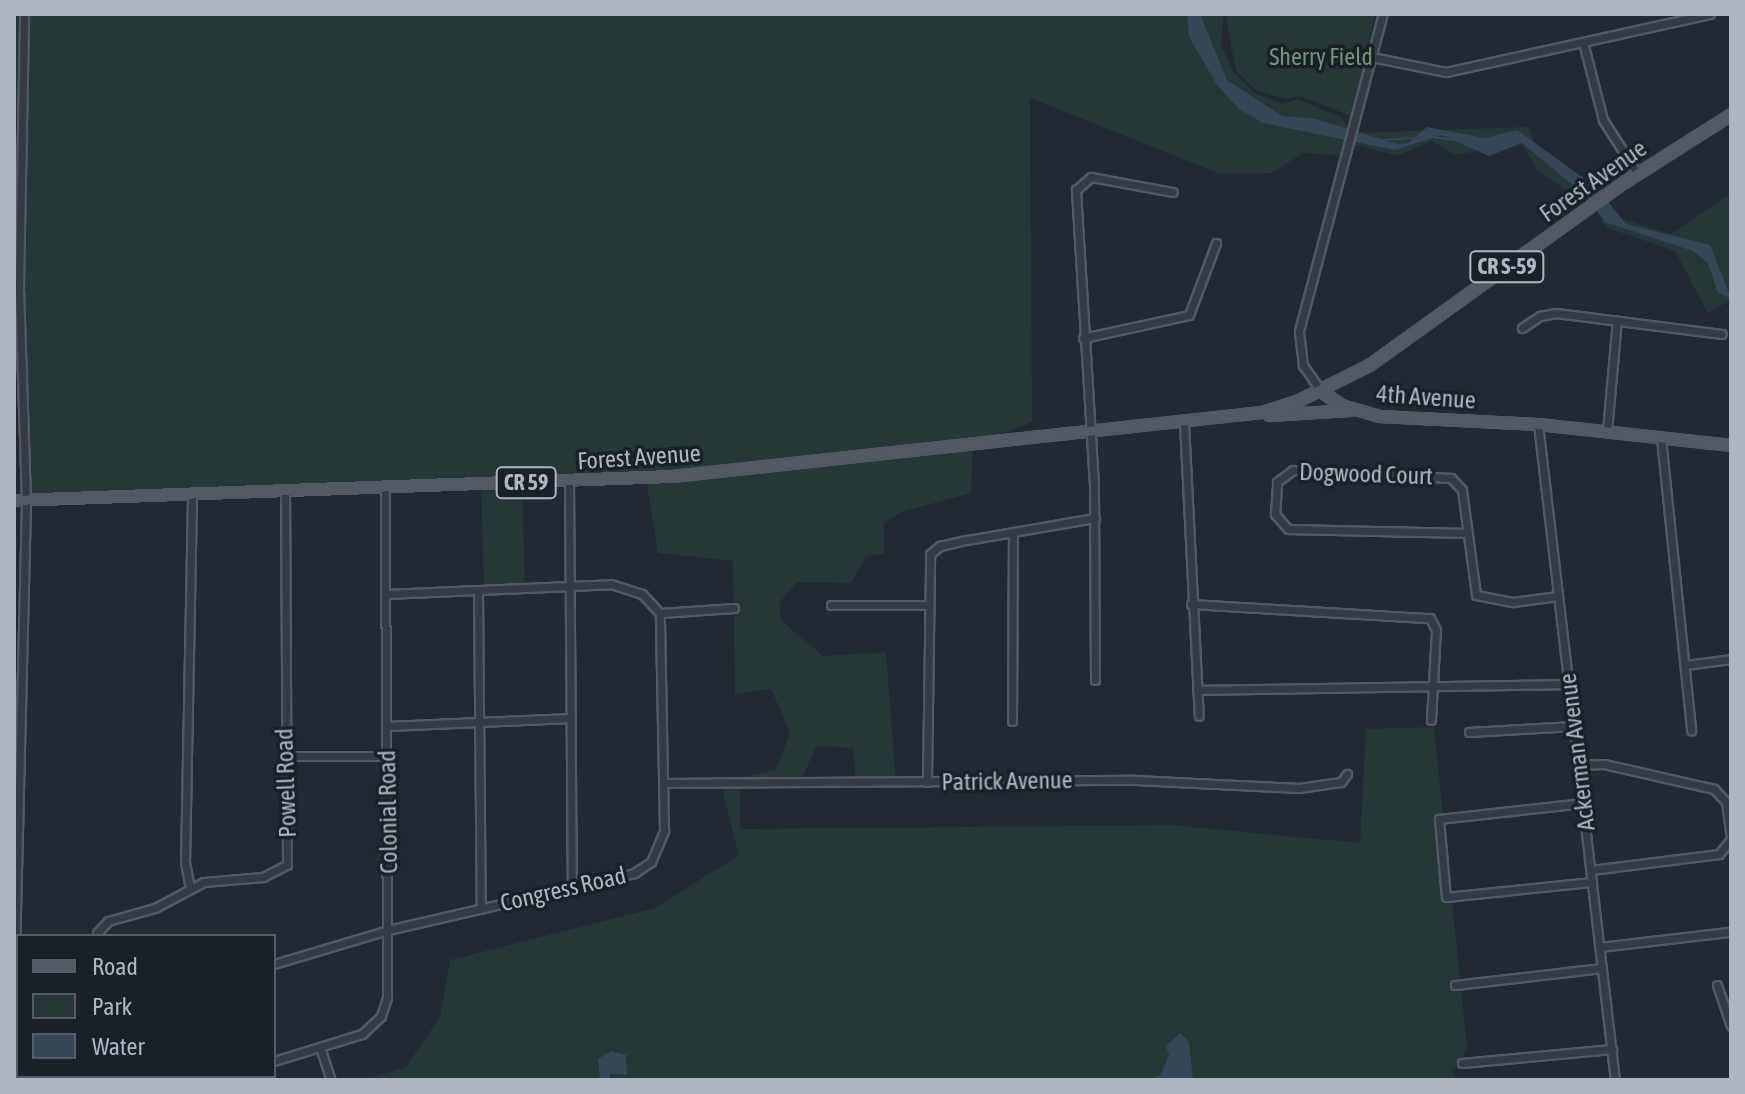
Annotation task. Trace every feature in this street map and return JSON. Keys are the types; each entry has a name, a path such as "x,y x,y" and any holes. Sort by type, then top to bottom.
{"main road":[{"name":"Forest Avenue","path":"1321,391 1386,354 1624,182 1731,114"},
{"name":"4th Avenue","path":"1321,391 1354,410 1379,416 1538,424 1731,445"},
{"name":"CR 59","path":"1088,433 1242,416 1321,391"},
{"path":"1242,416 1354,410"},
{"name":"Forest Avenue","path":"14,500 285,493 672,476 1088,433"}],"street":[{"path":"14,995 17,729 26,500 16,284 24,14"},
{"path":"1321,391 1303,365 1299,331 1383,14"},
{"path":"1372,57 1446,72 1710,14"},
{"path":"1583,42 1603,120 1637,173"},
{"path":"1095,680 1095,518 1076,190 1080,181 1091,177 1173,192"},
{"path":"1083,338 1189,315 1216,243"},
{"path":"1522,328 1548,314 1722,334"},
{"path":"1607,431 1617,320"},
{"path":"1184,423 1199,716"},
{"name":"Ackerman Avenue","path":"1538,424 1615,1080"},
{"path":"1661,438 1691,730"},
{"name":"Dogwood Court","path":"1467,533 1288,529 1275,514 1277,482 1293,470 1451,478 1462,490 1467,533 1473,590 1479,598 1513,602 1558,596"},
{"path":"569,481 572,888"},
{"name":"Colonial Road","path":"276,1060 362,1034 381,1016 387,997 385,489"},
{"name":"Powell Road","path":"97,933 108,921 155,908 190,888 218,879 263,877 287,865 284,756 285,493"},
{"path":"190,888 185,863 192,496"},
{"path":"927,782 927,560 934,550 1095,518"},
{"path":"1012,721 1013,532"},
{"path":"386,594 622,585 642,594 660,613 734,608"},
{"path":"478,590 481,909"},
{"path":"1191,604 1426,616 1436,630 1431,720"},
{"path":"831,605 927,605"},
{"name":"Congress Road","path":"276,963 388,930 634,873 651,862 663,840 660,613"},
{"path":"1685,665 1731,659"},
{"path":"1197,690 1569,684"},
{"path":"387,726 571,718"},
{"path":"1469,732 1574,726"},
{"path":"284,756 387,756"},
{"path":"1578,765 1604,764 1714,789 1726,802 1731,838 1719,854 1591,870"},
{"name":"Patrick Avenue","path":"664,783 1177,781 1299,788 1341,782 1347,774"},
{"path":"1583,803 1439,819 1446,897 1592,882"},
{"path":"1600,947 1728,932"},
{"path":"1455,985 1602,968"},
{"path":"1717,985 1731,1026"},
{"path":"320,1047 331,1080"},
{"path":"1462,1063 1612,1049"}],"green space":[{"path":"14,14 1224,14 1221,44 1233,72 1255,93 1283,104 1297,99 1341,117 1350,133 1529,127 1537,150 1585,192 1577,198 1537,170 1522,144 1454,155 1432,141 1397,156 1350,143 1344,156 1303,153 1272,173 1220,174 1030,98 1032,422 973,445 971,493 901,512 884,523 884,554 866,557 851,583 797,582 779,603 782,621 823,656 886,652 896,782 856,782 853,748 816,746 800,783 740,783 740,829 1171,825 1360,843 1366,729 1434,727 1467,1046 1462,1063 1452,1070 1457,1080 363,1080 406,1067 440,1017 450,960 655,908 739,855 723,793 734,779 776,770 790,732 771,689 735,694 733,561 658,553 646,478 522,483 525,588 484,589 481,485 26,500 20,211 14,210"},
{"name":"Sherry Field","path":"1236,14 1376,14 1351,116 1300,96 1286,99 1257,91 1236,71 1226,17"},
{"path":"1731,193 1731,300 1708,313 1675,251 1607,228 1601,221 1610,215 1671,234"}],"water":[{"path":"1187,14 1200,14 1227,80 1282,116 1316,119 1397,144 1408,143 1427,127 1485,138 1517,130 1596,187 1626,224 1710,245 1731,298 1718,293 1708,263 1693,251 1605,222 1586,196 1522,143 1489,156 1442,135 1395,150 1263,123 1239,109 1217,85 1189,37"},
{"path":"1180,1033 1189,1042 1193,1080 1146,1080 1160,1076 1169,1055 1166,1046"},
{"path":"611,1051 626,1055 627,1075 610,1073 610,1080 600,1080 598,1059"}],"waterway":[{"path":"1431,137 1456,140"},
{"path":"1383,140 1413,138"}]}
